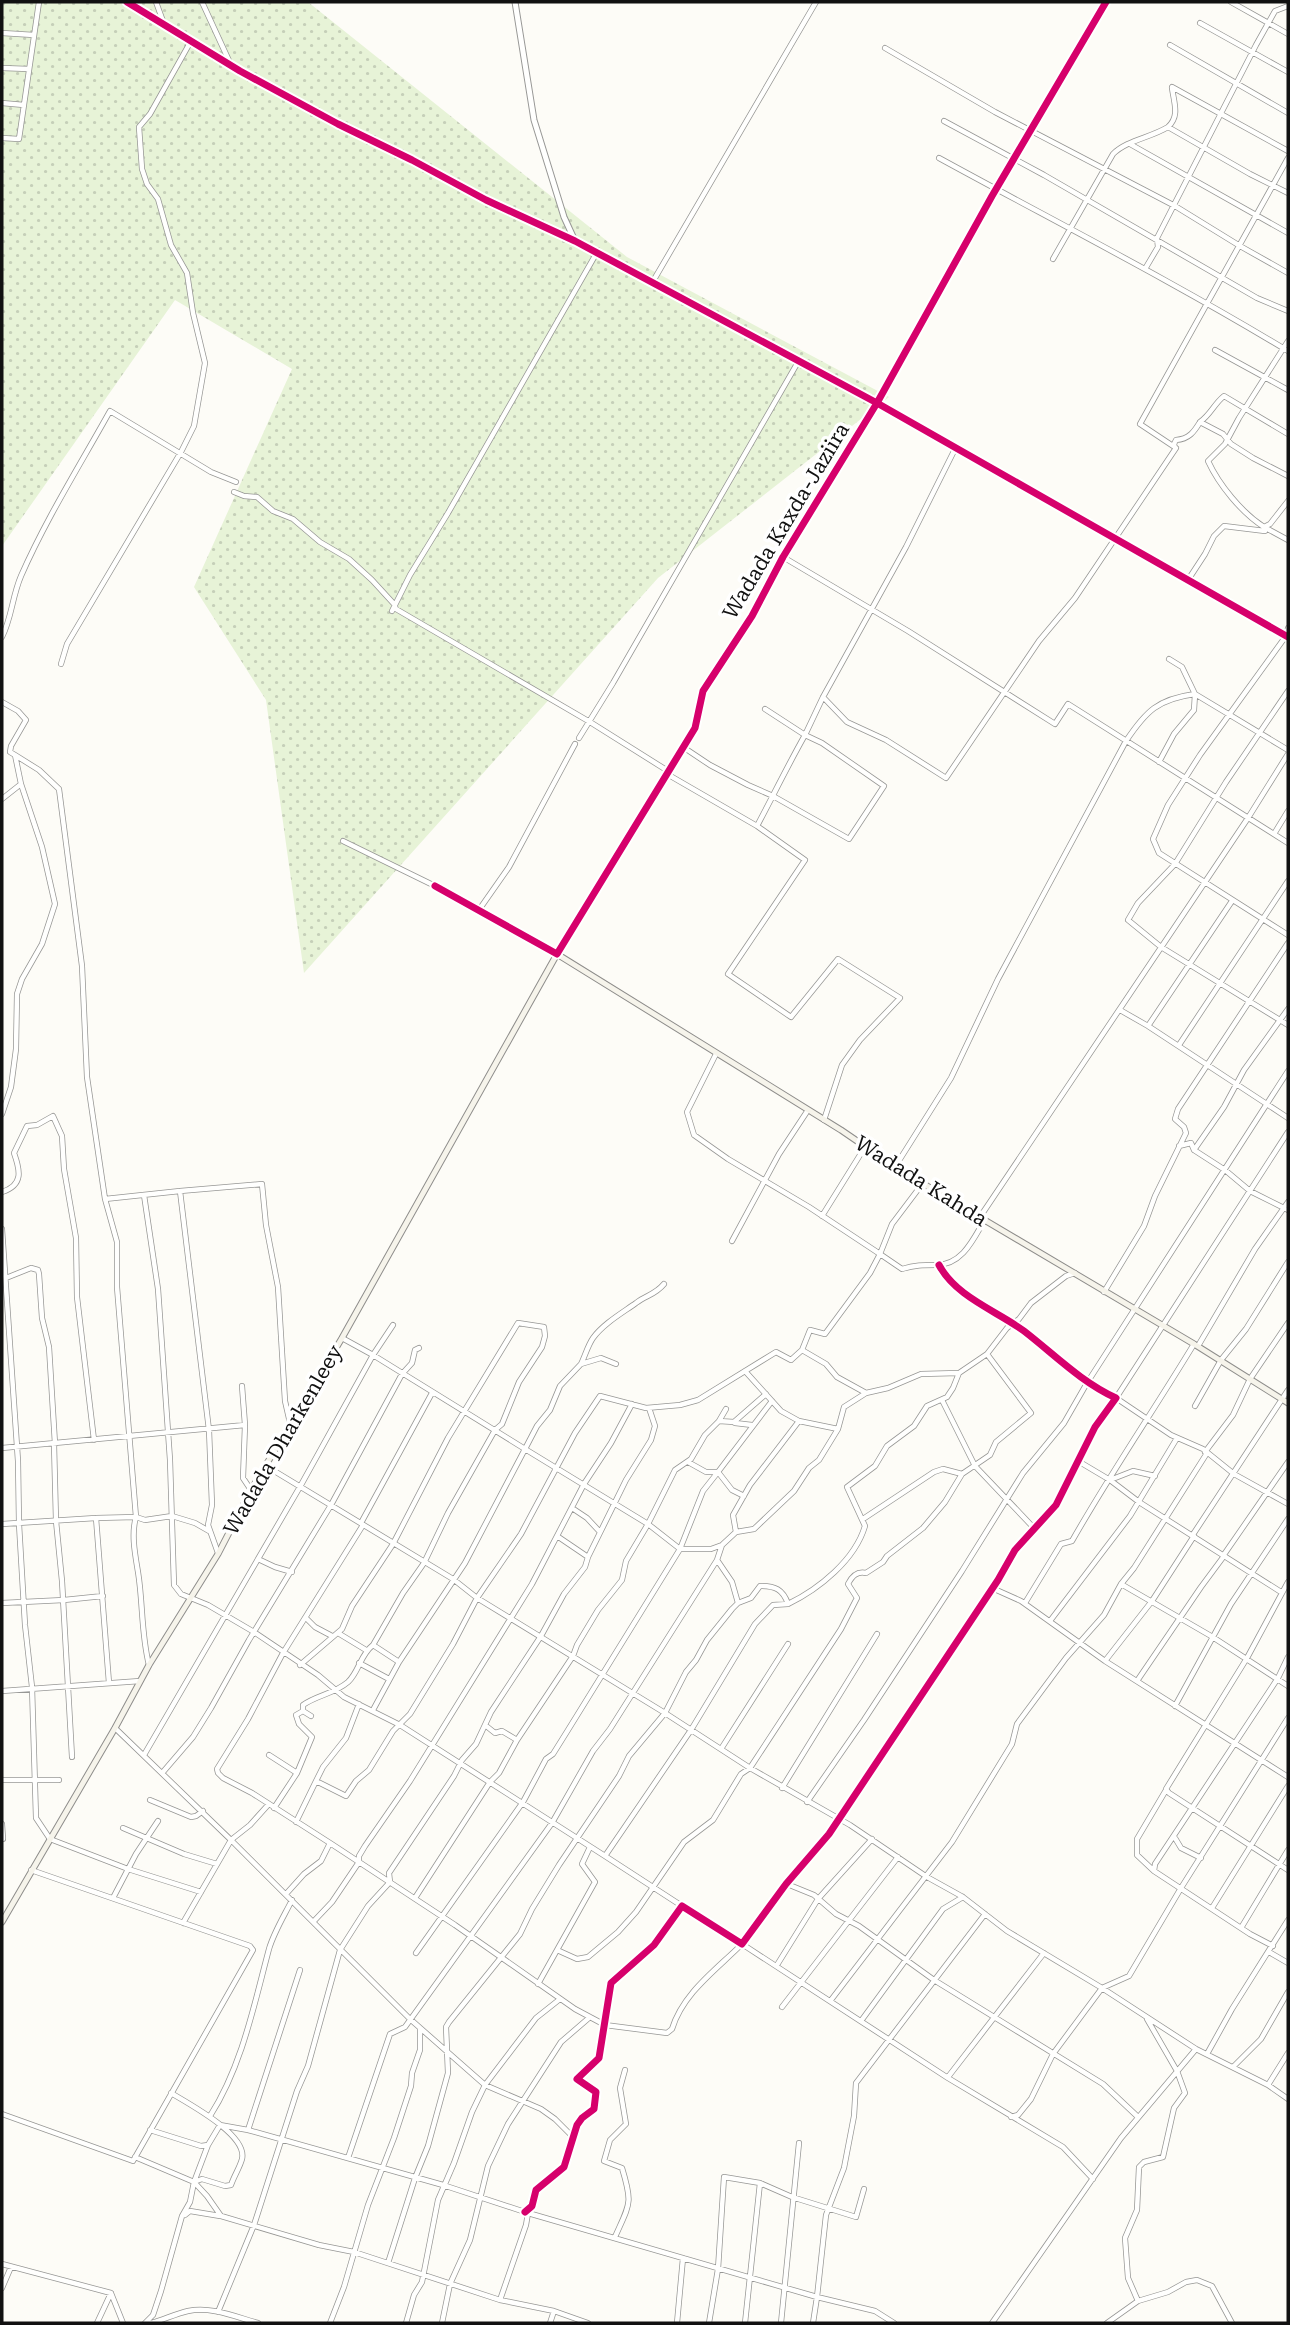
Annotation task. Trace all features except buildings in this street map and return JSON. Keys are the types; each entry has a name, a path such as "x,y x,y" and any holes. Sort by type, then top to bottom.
{"main road":[{"name":"Wadada Kahda","path":"557,954 895,1167 1135,1308 1285,1401"},
{"name":"Wadada Dharkenleey","path":"2,1922 115,1728 139,1681 218,1554 251,1490 342,1338 557,954"}],"street":[{"path":"2,138 19,139 39,2"},
{"path":"127,2 232,66 338,124 486,200 575,241 877,403 1287,637"},
{"path":"156,2 164,25"},
{"path":"202,2 232,66"},
{"path":"515,2 534,120 564,218 575,241"},
{"path":"652,283 816,2"},
{"path":"877,403 996,190 1106,2"},
{"path":"1231,2 1288,34"},
{"path":"1145,269 1158,247 1157,238 1268,22 1275,11 1288,6"},
{"path":"1200,23 1288,72"},
{"path":"2,33 34,35"},
{"path":"61,664 67,644 194,426 205,363 187,273 171,245 158,199 147,184 142,169 139,127 191,41"},
{"path":"1170,45 1288,113"},
{"path":"885,48 1031,131 1175,206 1288,273"},
{"path":"2,68 29,69"},
{"path":"1053,259 1113,154 1121,146 1168,127 1175,121 1172,87 1288,151"},
{"path":"2,103 24,105"},
{"path":"944,121 1222,279 1288,311"},
{"path":"1168,127 1288,193"},
{"path":"1129,144 1288,233"},
{"path":"1176,448 1140,424 1288,158"},
{"path":"939,159 1145,269 1286,350"},
{"path":"391,611 596,254"},
{"path":"1288,341 1286,350 1265,377 1227,439 1208,461 1237,502 1264,527 1288,540"},
{"path":"1215,350 1288,390"},
{"path":"579,737 798,362"},
{"path":"823,697 847,722 886,740 946,778 1044,634 1074,598 1176,448 1176,440 1193,434 1200,422 1211,414 1217,402 1224,396 1288,434"},
{"name":"Wadada Kaxda-Jaziira","path":"557,954 695,728 703,691 752,616 783,557 877,403"},
{"path":"2,637 10,620 12,598 22,575 57,505 110,411 211,472 236,481"},
{"path":"1200,422 1223,434 1253,457 1288,476"},
{"path":"757,826 823,697 906,547 956,447"},
{"path":"234,492 257,497 273,511 293,519 320,542 349,559 372,580 394,604 396,610 590,722 757,826 805,860 728,974 792,1017 838,959 900,998 860,1040 842,1065 824,1120"},
{"path":"1264,527 1270,524 1288,501"},
{"path":"1188,580 1214,536 1224,526 1265,531 1264,527"},
{"path":"783,557 908,631 1055,724 1068,704 1288,843"},
{"path":"1288,628 1287,637 1227,715 1168,805 1153,839 1157,850 1175,864 1288,935"},
{"path":"1159,762 1174,734 1194,710 1195,694 1182,667 1169,659"},
{"path":"1288,691 1175,864 1138,903 1128,920 1161,947 1288,1025"},
{"path":"716,1054 687,1112 694,1135 727,1159 822,1216 902,1269 917,1264 939,1265 965,1254 982,1219 1248,818 1288,752 1195,694 1161,702 1140,720 1126,741 998,979 951,1078 895,1167"},
{"path":"2,702 18,711 26,720 10,752 39,770 59,789 82,966 87,1077 105,1199 117,1242 117,1287 136,1517 135,1562 144,1644 149,1665"},
{"path":"683,747 849,839 884,786 822,743 795,731 765,709"},
{"path":"481,913 481,907 515,857 575,744"},
{"path":"2,749 11,749"},
{"path":"2,1114 11,1087 16,1049 17,994 22,979 42,944 55,904 42,847 21,784 15,755"},
{"path":"2,799 21,784"},
{"path":"1274,834 1288,811"},
{"path":"344,841 433,885 557,954"},
{"path":"1178,1045 1288,881"},
{"path":"1148,1026 1232,901"},
{"path":"1104,1292 1144,1226 1155,1196 1186,1133 1184,1127 1175,1119 1178,1109 1288,943"},
{"path":"1194,1150 1244,1070 1288,1009"},
{"path":"1119,1010 1178,1045 1288,1118"},
{"path":"807,1802 864,1720 1023,1473 1064,1423 1288,1071"},
{"path":"732,1241 779,1154 808,1110"},
{"path":"2,1192 12,1187 18,1179 19,1164 14,1153 27,1126 37,1125 53,1116 62,1136 64,1169 76,1238 77,1297 94,1440"},
{"path":"432,1393 390,1466 362,1524 283,1653 248,1719 217,1769 223,1778 253,1793 415,1898 590,2017 605,2025 667,2033 672,2029 677,2012 687,1997 742,1944 786,1884 829,1834 1015,1550 1033,1527 1056,1505 1095,1427 1164,1326 1288,1132"},
{"path":"1025,1603 1062,1545 1072,1541 1125,1451 1196,1345 1255,1249 1287,1207 1250,1191 1225,1170 1194,1150 1191,1143 1180,1146"},
{"path":"822,1216 865,1147"},
{"path":"316,1781 346,1796 356,1781 369,1770 383,1745 410,1714 453,1644 477,1598 510,1552 575,1433 600,1396 649,1408 680,1405 698,1400 776,1352 791,1360 802,1350 810,1329 825,1334 870,1273 892,1224 923,1183"},
{"path":"105,1199 262,1184 266,1224 278,1287 284,1390 290,1423"},
{"path":"180,1191 209,1430 212,1505 209,1531 218,1554"},
{"path":"144,1195 158,1289 169,1434 174,1585 181,1594 224,1614 254,1632 344,1697 373,1710 432,1745 948,2078 1063,2147 1093,2179"},
{"path":"2,1229 17,1446 25,1625 32,1687 36,1818 50,1839 128,1869 201,1892"},
{"path":"1195,1406 1221,1360 1246,1329 1288,1262"},
{"path":"939,1265 959,1289 1013,1324 1087,1383 1116,1398 1177,1438 1206,1452 1234,1474 1288,1504"},
{"path":"6,1278 31,1268 38,1270 39,1274 42,1318 49,1347 56,1521 64,1600 72,1757"},
{"path":"342,1338 616,1504 680,1549 711,1549 722,1545 736,1532 754,1529 794,1491 809,1468 819,1460 838,1429 844,1407 866,1393 888,1388 921,1374 959,1373 987,1354 1031,1303 1066,1276 1075,1273"},
{"path":"373,1710 399,1662 476,1542 537,1426 550,1410 560,1386 581,1364 593,1338 637,1302 657,1293 663,1284"},
{"path":"300,1665 335,1635 393,1544 464,1411 518,1323 544,1326 542,1347 519,1382 502,1423 495,1430 424,1563 373,1645 366,1650 352,1677 336,1690 306,1702 303,1711"},
{"path":"831,2000 928,1877 952,1842 1012,1744 1017,1724 1104,1615 1121,1584 1233,1415 1251,1379 1288,1324"},
{"path":"144,1755 373,1355 393,1325"},
{"path":"163,1772 193,1737 331,1505 402,1374 412,1363 415,1350 419,1348"},
{"path":"802,1350 826,1364 838,1377 866,1393"},
{"path":"557,1951 577,1959 588,1957 618,1932 636,1912 684,1842 713,1820 741,1774 750,1768 855,1607 857,1598 848,1584 853,1576 866,1573 883,1562 923,1528 945,1502 962,1474 990,1455 996,1442 1031,1413 987,1354"},
{"path":"581,1364 601,1358 616,1364"},
{"path":"745,1371 781,1411 799,1421 838,1429"},
{"path":"605,1856 691,1730 755,1624 773,1605 788,1604 807,1595 837,1571 863,1534 863,1519 847,1487 875,1466 887,1446 914,1426 927,1406 942,1400 953,1388 959,1373"},
{"path":"242,1386 246,1425 243,1478 251,1490"},
{"path":"1105,1661 1152,1601 1285,1401 1288,1390"},
{"path":"734,1422 766,1394"},
{"path":"942,1400 975,1466 1033,1527"},
{"path":"416,1953 523,1802 546,1759 553,1754 680,1549 702,1491 772,1401"},
{"path":"314,1921 332,1902 359,1862 359,1856 365,1846 432,1745 532,1584 584,1485 632,1404"},
{"path":"218,2312 254,2225 297,2091 308,2066 340,1950 368,1906 390,1882 389,1873 460,1763 476,1744 484,1725 541,1636 564,1594 585,1567 626,1480 651,1440 655,1426 649,1408"},
{"path":"415,1898 490,1782 499,1773 517,1740 573,1656 598,1610 622,1580 626,1560 648,1524 675,1470 688,1462 726,1409"},
{"path":"719,1420 752,1425"},
{"path":"736,1532 733,1515 799,1421"},
{"path":"2,1448 246,1425"},
{"path":"1050,1621 1139,1502 1177,1438"},
{"path":"1078,1461 1224,1556 1284,1591"},
{"path":"688,1462 706,1472 718,1472"},
{"path":"1137,1681 1288,1462"},
{"path":"265,1466 453,1580 477,1598 782,1788 872,1839 928,1877 963,1896 1007,1931 1196,2049 1268,2085 1288,2099"},
{"path":"863,1519 934,1472 943,1469 962,1474"},
{"path":"1110,1480 1133,1471 1155,1476"},
{"path":"718,1472 732,1490 744,1496"},
{"path":"572,1508 587,1518 600,1533"},
{"path":"2,1524 96,1518 136,1517 145,1520 172,1516 209,1531"},
{"path":"96,1518 109,1683"},
{"path":"1175,1706 1212,1636 1288,1519"},
{"path":"557,1536 588,1557"},
{"path":"348,2158 390,2034 405,2027 552,1823 593,1751 610,1729 717,1560 722,1545"},
{"path":"258,1559 292,1572"},
{"path":"717,1560 732,1582 738,1603"},
{"path":"1272,1946 1154,1871 1137,1855 1137,1839 1247,1658 1288,1582"},
{"path":"1121,1584 1181,1617 1288,1686"},
{"path":"388,2263 428,2146 448,2073 446,2027 449,2022 520,1934 532,1909 620,1776 629,1756 665,1713 686,1672 707,1640 738,1603 751,1598 760,1586 774,1586 784,1592 788,1604"},
{"path":"992,1588 1025,1603 1105,1661 1288,1777"},
{"path":"2,1603 103,1596"},
{"path":"306,1618 317,1629 366,1650"},
{"path":"782,1788 877,1634"},
{"path":"721,1749 788,1644"},
{"path":"373,1645 399,1662"},
{"path":"1154,1871 1155,1864 1278,1678 1288,1657"},
{"path":"359,1663 389,1679"},
{"path":"2,1690 139,1681"},
{"path":"296,1822 323,1767 346,1738 359,1704"},
{"path":"303,1711 311,1716"},
{"path":"183,1923 231,1840 271,1806 297,1773 312,1737 297,1719 296,1714 303,1711"},
{"path":"1010,2117 1018,2115 1031,2099 1053,2054 1102,1988 1129,1976 1288,1718"},
{"path":"484,1725 495,1733 502,1731 517,1740"},
{"path":"115,1728 203,1811 410,2019 485,2085 555,2119 573,2137"},
{"path":"269,1755 297,1773"},
{"path":"2,1780 59,1780"},
{"path":"1212,1908 1288,1786"},
{"path":"1166,1789 1288,1870"},
{"path":"150,1800 191,1818 203,1811"},
{"path":"113,1899 146,1837 158,1821"},
{"path":"2,1824 3,1839"},
{"path":"123,1828 184,1854 217,1864"},
{"path":"1175,1837 1181,1848 1201,1858"},
{"path":"776,1965 818,1899 872,1839"},
{"path":"286,1894 304,1874 321,1861 330,1843"},
{"path":"538,1984 594,1882 582,1864 590,1847"},
{"path":"1241,1928 1288,1850"},
{"path":"782,2007 898,1857"},
{"path":"2,2114 133,2161 253,1950 250,1946 31,1870"},
{"path":"786,1884 818,1899 934,1980 1103,2084 1138,2117"},
{"path":"861,2021 943,1909 963,1896"},
{"path":"210,2116 245,2039 275,1931 292,1900"},
{"path":"500,2300 536,2190 564,2167 582,2118 594,2109 596,2092 577,2079 599,2058 611,1983 654,1945 682,1906"},
{"path":"813,2323 826,2215 844,2168 854,2116 856,2083 985,1914"},
{"path":"1207,2054 1288,1920"},
{"path":"1269,1952 1288,1963"},
{"path":"948,2078 1044,1953"},
{"path":"248,2130 300,1970"},
{"path":"1233,2067 1261,2039 1288,1992"},
{"path":"406,2323 423,2275 433,2233 434,2215 443,2185 454,2163 472,2112 485,2085 536,2018 560,1999"},
{"path":"1138,2301 1128,2278 1125,2238 1137,2210 1140,2163 1164,2157 1174,2108 1185,2093 1177,2071 1145,2016"},
{"path":"442,2323 450,2284 470,2240 488,2166 508,2124 561,2042 590,2017"},
{"path":"330,2323 344,2287 368,2205 398,2125 420,2050 420,2027"},
{"path":"992,2323 1138,2117 1196,2049"},
{"path":"1268,2085 1288,2053"},
{"path":"615,2237 630,2195 622,2168 604,2161 610,2140 626,2124 620,2088 625,2070"},
{"path":"171,2094 210,2116 240,2143 242,2150 242,2158 231,2185 225,2186 202,2179 194,2182"},
{"path":"220,2125 282,2139 443,2185 527,2213 783,2289 876,2311 894,2323"},
{"path":"145,2323 153,2315 182,2216 190,2202 194,2182 208,2145 220,2125"},
{"path":"150,2130 193,2145 208,2145"},
{"path":"781,2323 799,2143"},
{"path":"135,2157 194,2182 221,2216"},
{"path":"709,2323 718,2269 724,2177 760,2183 792,2197 856,2217 864,2189"},
{"path":"745,2323 760,2183"},
{"path":"182,2216 190,2211 221,2216 318,2245 354,2252 500,2300 554,2311 588,2323"},
{"path":"677,2323 683,2258"},
{"path":"2,2264 111,2293"},
{"path":"2,2288 11,2267"},
{"path":"1107,2323 1138,2301 1197,2280 1212,2286 1232,2323"},
{"path":"97,2323 111,2293"},
{"path":"111,2293 123,2323"},
{"path":"151,2323 190,2311 218,2312 258,2323"},
{"path":"550,2323 554,2311"}],"green space":[{"path":"2,2 308,2 627,257 889,397 658,578 304,973 266,700 194,587 292,369 175,300 2,546"}],"cycle path":[{"path":"127,2 240,71 338,124 486,200 575,241 877,403 1288,637"},
{"path":"435,886 557,954 695,728 703,691 752,616 783,557 877,403 992,196 1106,2"},
{"path":"525,2212 532,2206 536,2190 564,2167 577,2125 594,2109 596,2092 577,2079 599,2058 611,1983 654,1945 682,1906 742,1944 786,1884 829,1834 998,1580 1015,1550 1056,1505 1095,1427 1116,1398 1080,1376 1024,1331 966,1295 946,1276 939,1265"}]}
